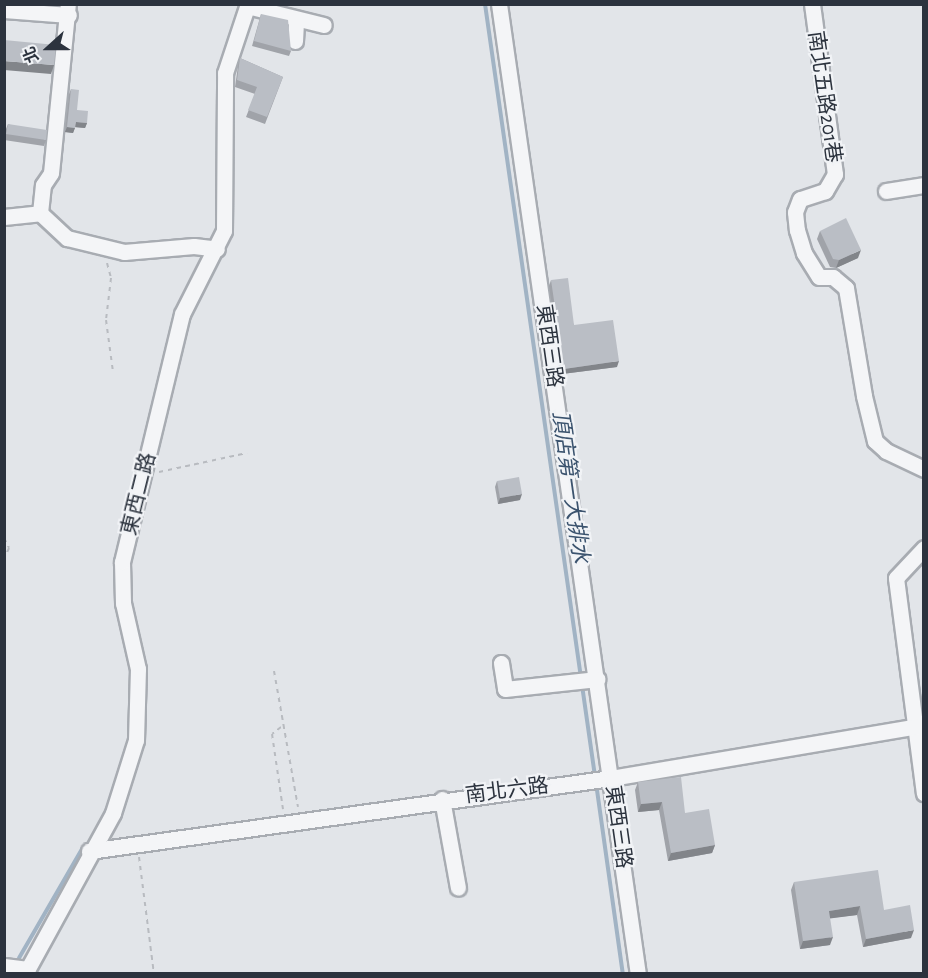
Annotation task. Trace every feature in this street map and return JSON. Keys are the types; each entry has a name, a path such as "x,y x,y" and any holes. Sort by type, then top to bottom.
{"street":[{"name":"東西三路","path":"499,4 638,974"},
{"name":"南北五路201巷","path":"812,4 835,174 825,191 800,199 795,212 797,230 804,253 819,277 833,277 846,288 864,396 875,441 886,451 924,469"},
{"path":"247,5 296,21 324,25"},
{"name":"東西二路","path":"27,971 89,851 113,813 135,740 138,669 123,603 122,562 145,475 182,314 217,249 224,231 225,73 247,5"},
{"path":"4,10 69,10 51,173 43,185 40,213"},
{"path":"295,41 296,21"},
{"path":"886,191 924,185"},
{"path":"4,217 40,213 67,238 104,249 124,252 194,246 217,249"},
{"path":"924,548 896,578 919,726 924,793"},
{"path":"501,663 505,689 597,679"},
{"name":"南北六路","path":"89,851 442,799 611,778 919,726"},
{"path":"442,799 458,888"},
{"path":"4,966 27,971"}],"path":[{"path":"104,249 111,278 106,320 113,372"},
{"path":"145,475 247,453"},
{"path":"4,538 9,548 4,559"},
{"path":"274,671 292,820"},
{"path":"281,727 272,734 292,820"},
{"path":"138,844 154,974"}],"building":[{"path":"261,14 288,20 291,51 254,41"},
{"path":"4,40 56,45 54,65 4,61"},
{"path":"240,58 283,77 267,117 248,110 257,87 237,80"},
{"path":"71,89 79,90 77,110 88,111 87,123 76,122 75,128 67,127"},
{"path":"8,124 47,130 46,140 6,134"},
{"path":"846,218 861,250 839,260 833,259 820,231"},
{"path":"568,278 574,325 613,320 619,361 564,369 551,280"},
{"path":"519,477 522,494 500,498 497,481"},
{"path":"681,777 685,813 709,809 715,845 671,853 662,802 641,804 638,782"},
{"path":"878,870 884,910 910,905 914,930 866,939 860,906 829,911 833,937 803,941 794,882"}],"waterway":[{"name":"頂店第一大排水","path":"485,4 581,678"},
{"name":"頂店第一大排水","path":"582,685 595,776"},
{"name":"頂店第一大排水","path":"596,783 623,974"},
{"path":"19,958 82,849"}]}
